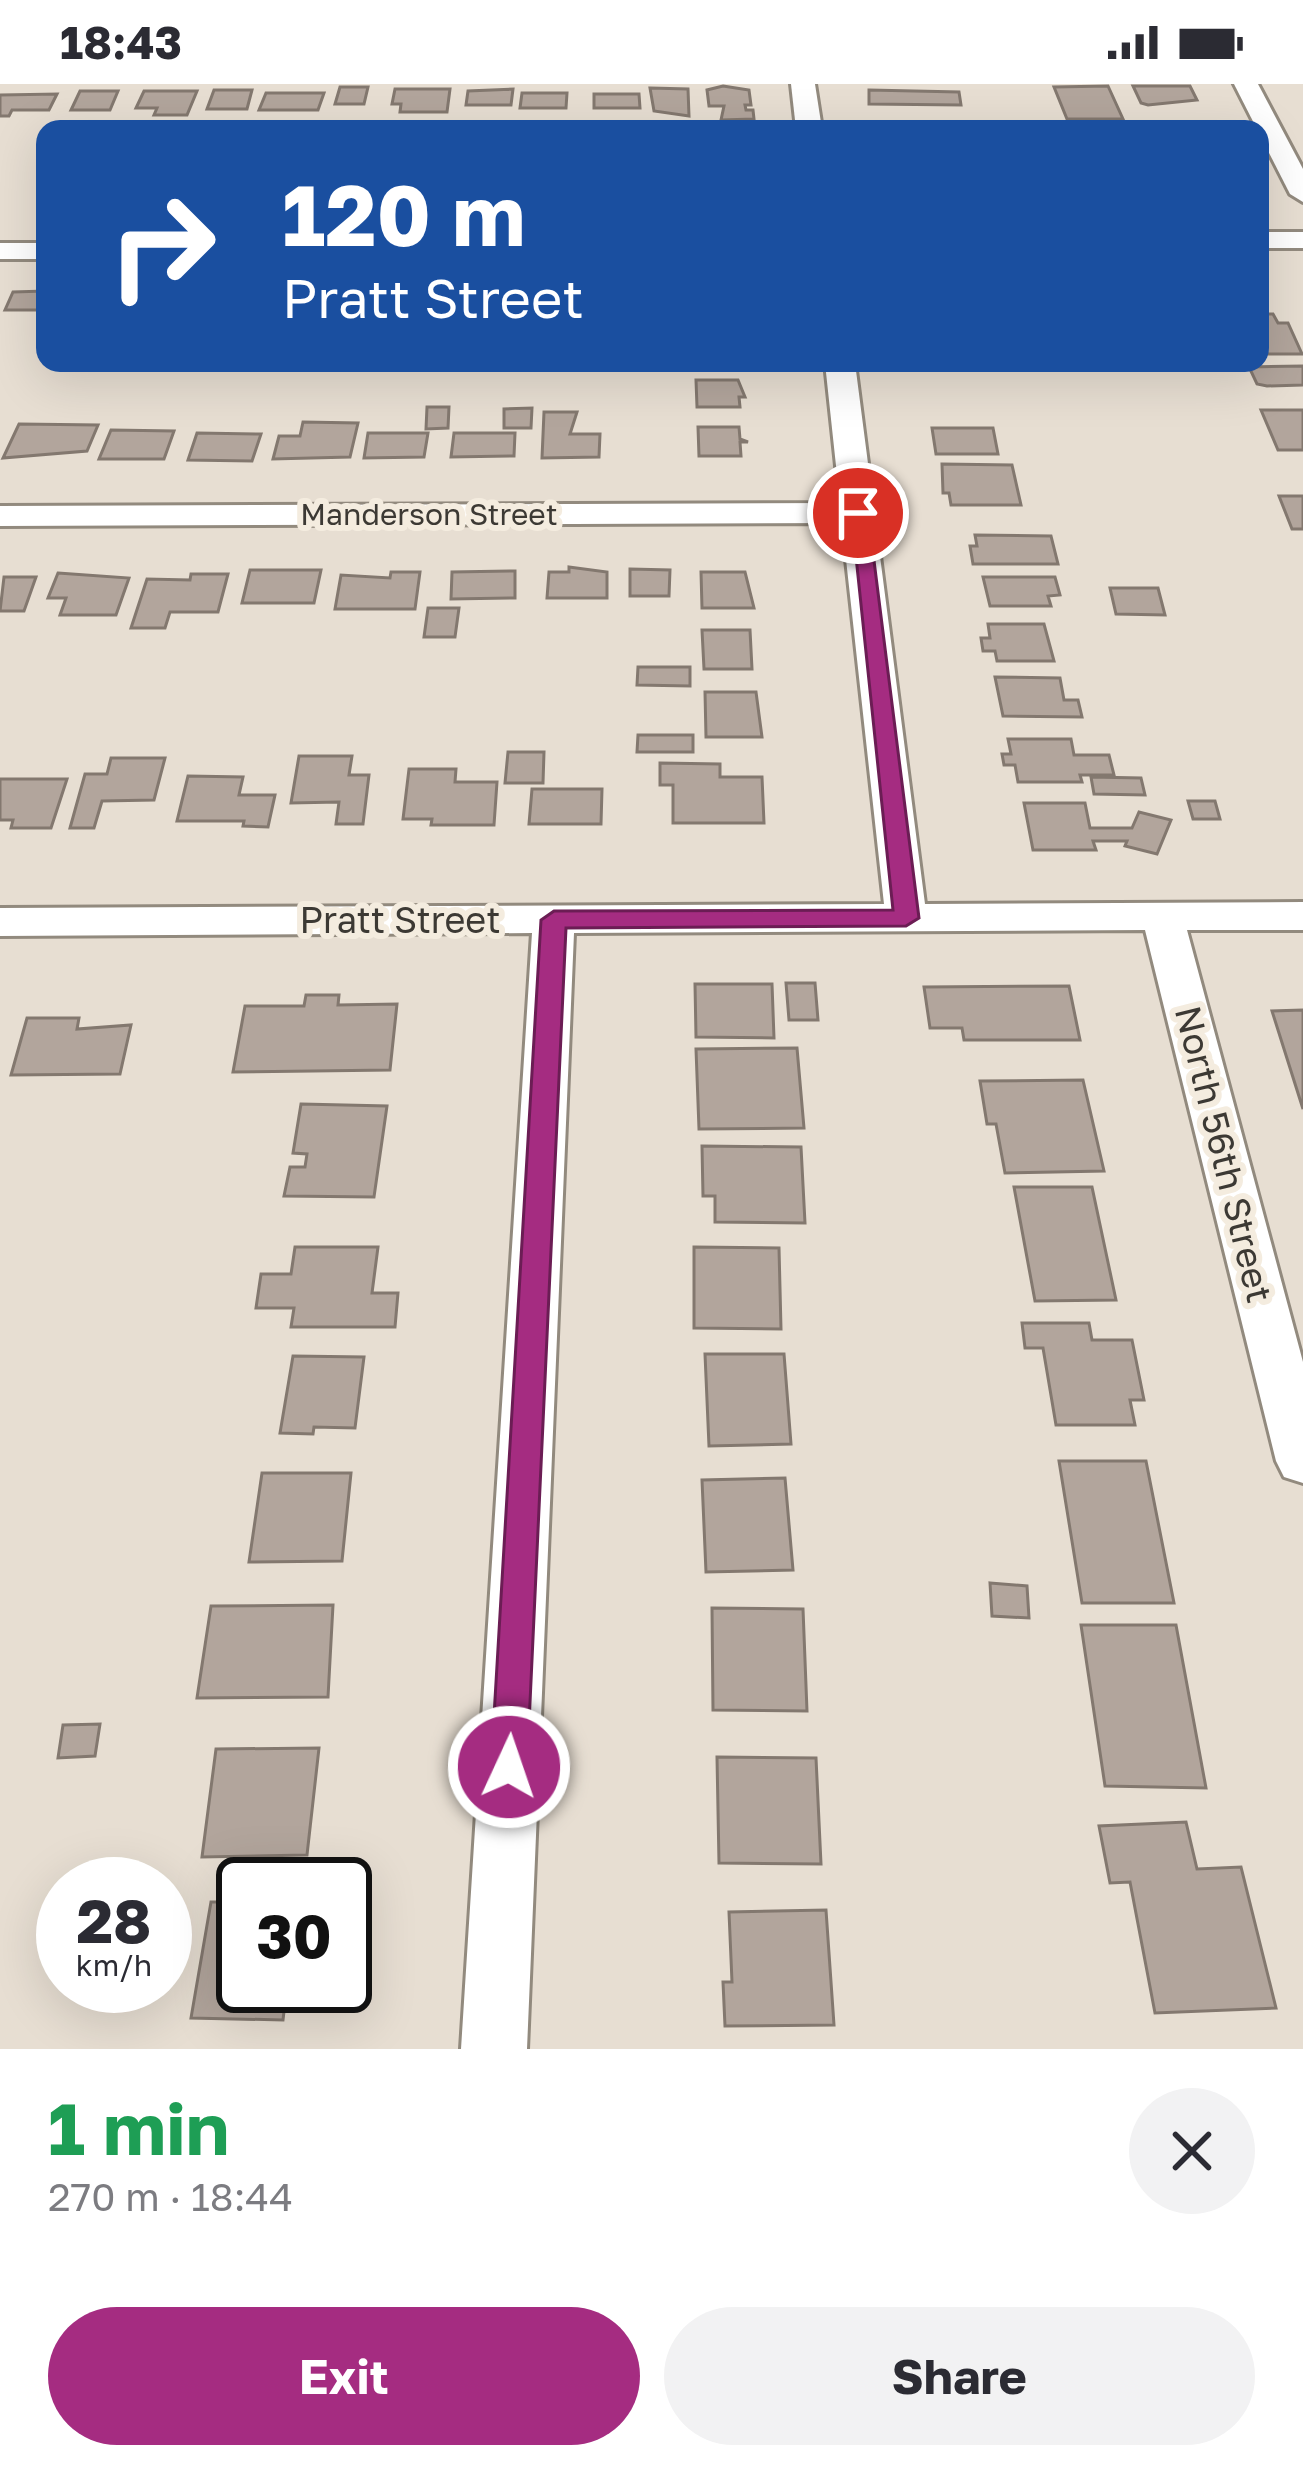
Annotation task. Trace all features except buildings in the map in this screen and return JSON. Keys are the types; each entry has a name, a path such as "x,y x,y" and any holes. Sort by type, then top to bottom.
{"street":[{"path":"803,84 808,120"},
{"path":"1246,84 1265,120"},
{"path":"1269,128 1303,194"},
{"path":"1269,240 1303,240"},
{"path":"0,251 36,251"},
{"path":"841,372 906,918"},
{"name":"Manderson Street","path":"0,516 858,513"},
{"name":"Pratt Street","path":"0,922 1303,916"},
{"name":"North 56th Street","path":"1163,917 1303,1461"},
{"path":"494,2049 554,920"}],"route":[{"path":"509,1767 554,920 906,918 858,513"}]}
